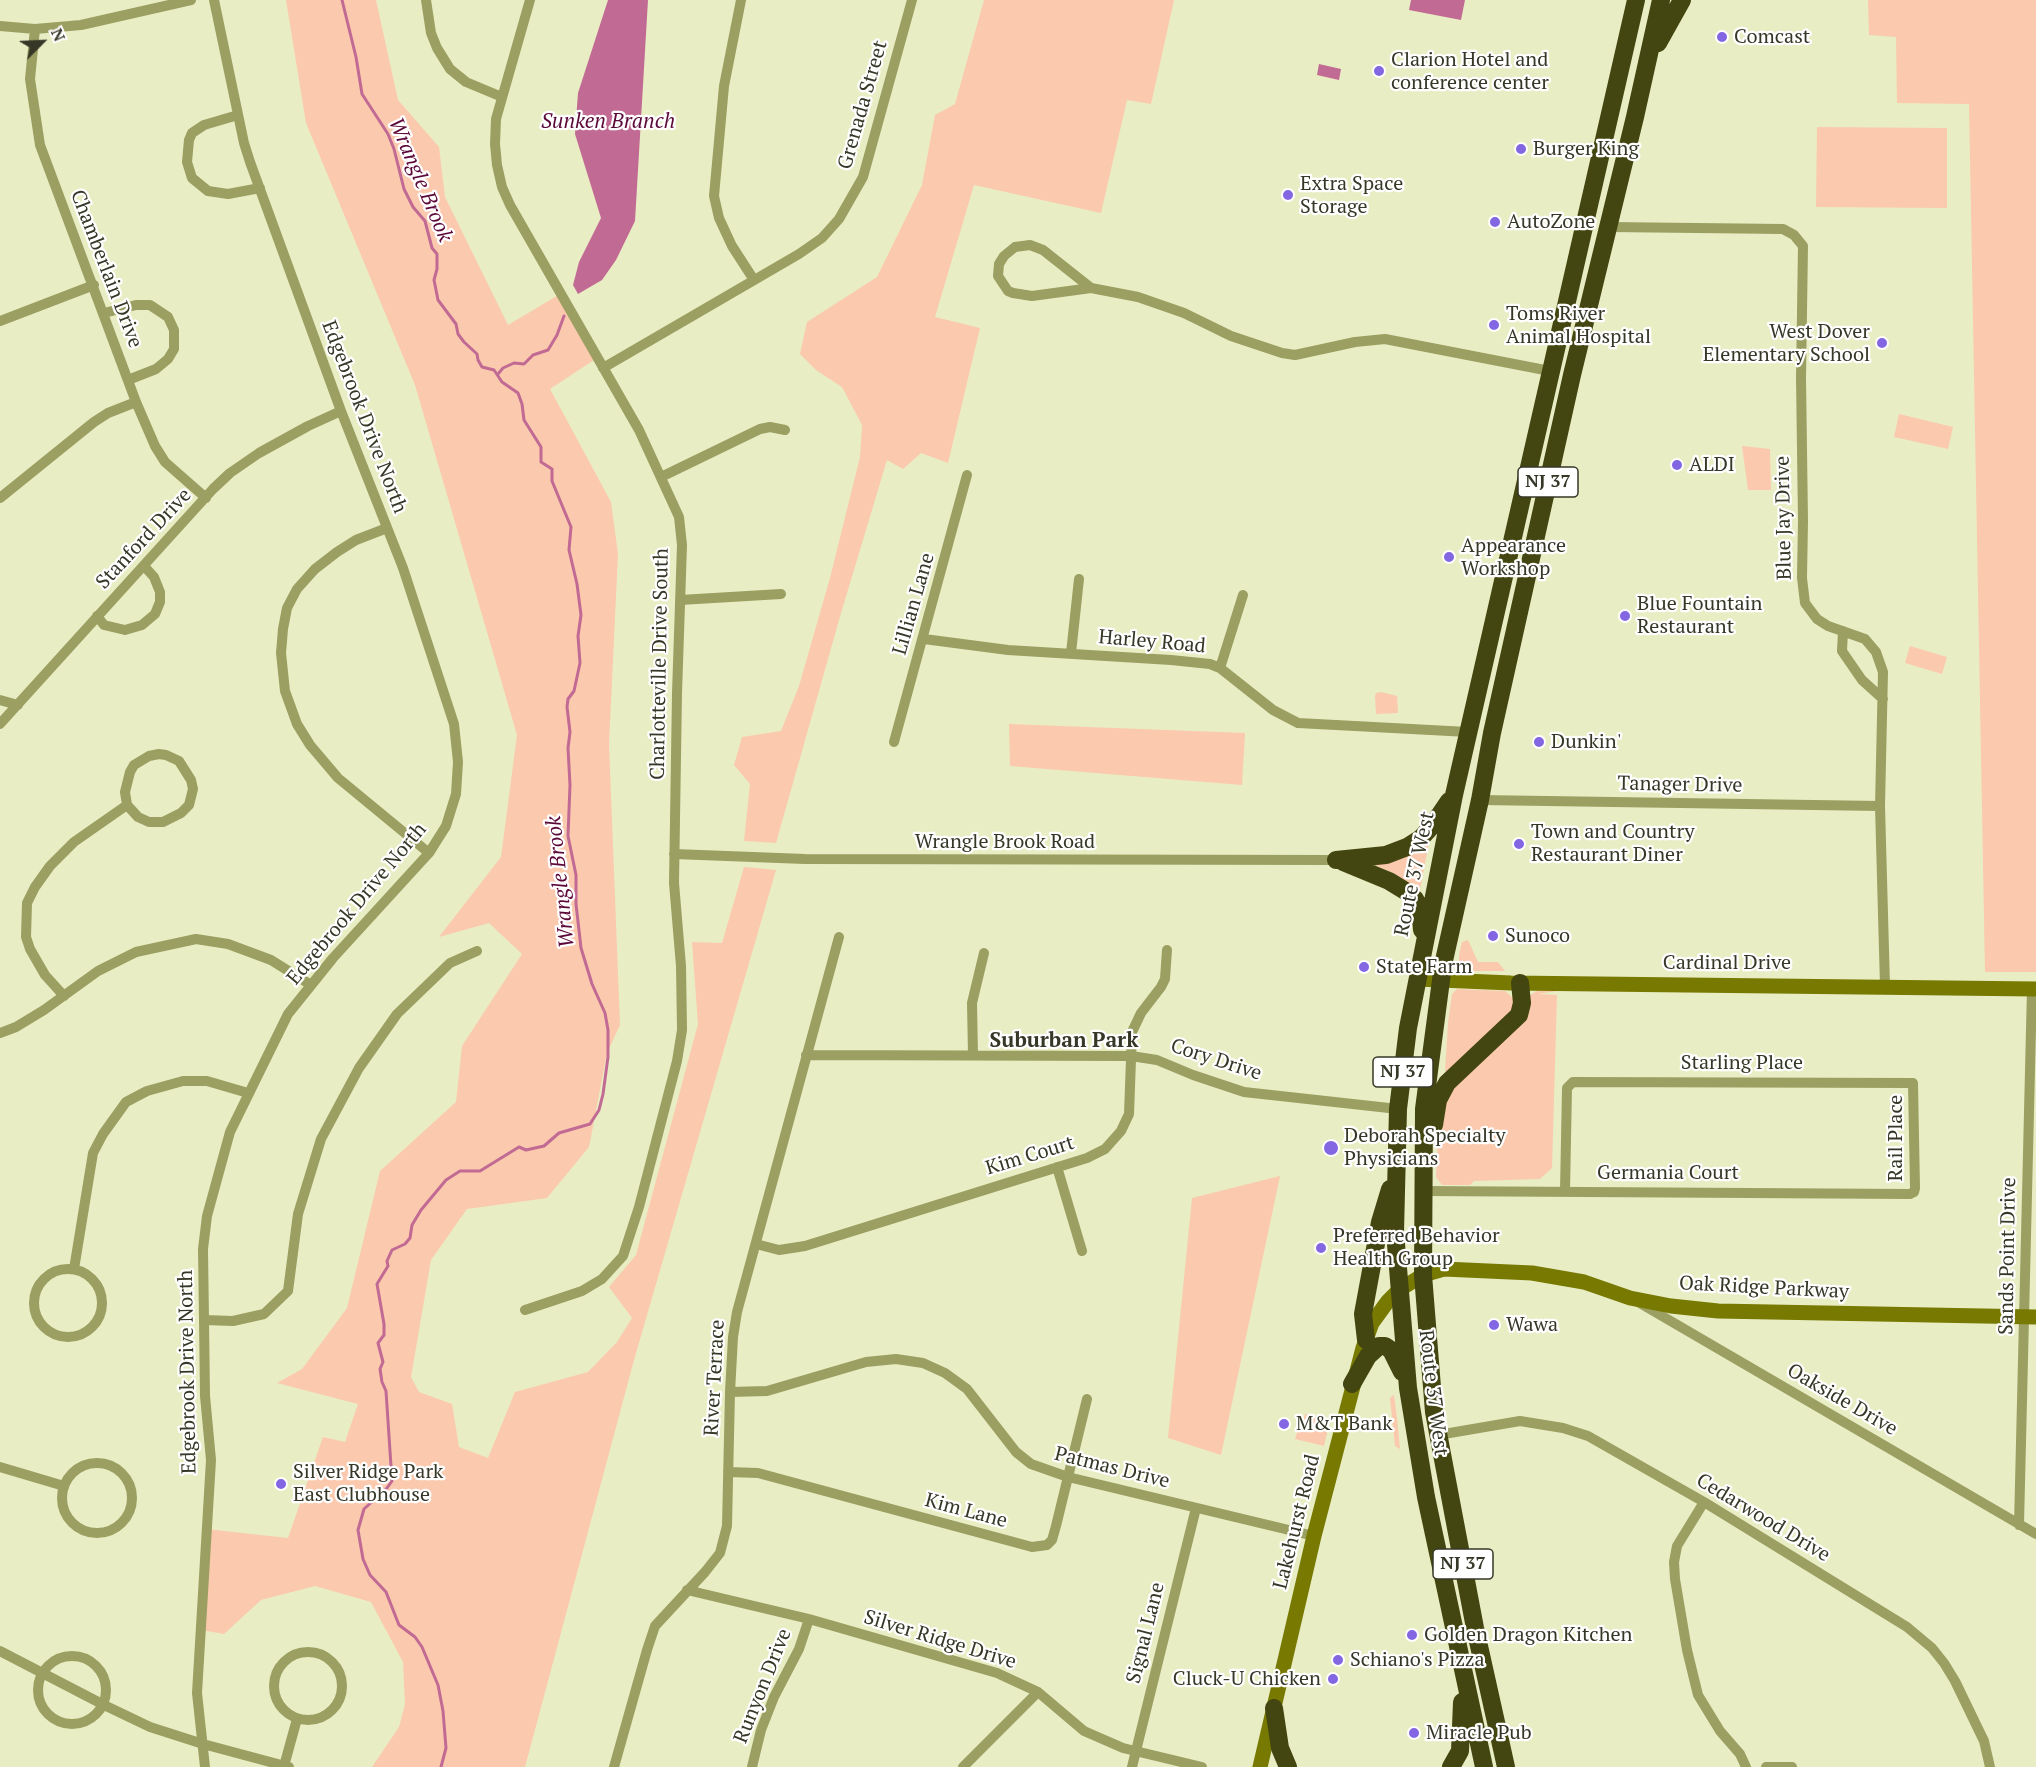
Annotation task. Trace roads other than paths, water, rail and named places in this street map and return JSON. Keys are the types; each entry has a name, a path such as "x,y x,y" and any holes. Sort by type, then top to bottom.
{"highway":[{"name":"Route 37 West","path":"1484,1767 1426,1497 1408,1388 1395,1232 1398,1109 1408,1028 1454,795 1636,0"},
{"name":"Route 37 West","path":"1506,1767 1475,1628 1438,1435 1427,1346 1423,1275 1424,1109 1441,981 1492,733 1572,375 1609,227 1661,0"},
{"path":"1646,66 1682,0"},
{"path":"1336,860 1386,855 1407,847 1421,838 1432,826 1454,795"},
{"path":"1336,860 1389,881 1415,899 1420,908 1424,944"},
{"path":"1423,1186 1432,1143 1436,1108 1442,1089 1462,1067 1519,1015 1522,1003 1520,983"},
{"path":"1366,1340 1363,1314 1380,1222 1396,1167"},
{"path":"1352,1384 1368,1356 1379,1346 1385,1346 1394,1355 1408,1388"},
{"path":"1451,1767 1460,1751 1463,1723 1461,1659"},
{"path":"1274,1708 1280,1748 1288,1767"}],"main road":[{"name":"Cardinal Drive","path":"1417,979 1520,983 2034,988"},
{"name":"Oak Ridge Parkway","path":"1423,1275 1444,1269 1532,1273 1584,1282 1630,1298 1671,1306 1718,1311 2030,1317"},
{"name":"Lakehurst Road","path":"1260,1767 1314,1536 1352,1384 1366,1340 1372,1323 1388,1301 1399,1290 1423,1275"}],"street":[{"path":"0,26 35,29 81,25 190,0"},
{"name":"Edgebrook Drive North","path":"205,1767 197,1693 211,1460 205,1396 203,1250 207,1216 230,1132 288,1014 369,917 429,853 446,826 456,794 458,762 454,724 403,568 341,411 244,143 214,0"},
{"path":"426,0 431,33 450,69 466,82 502,97"},
{"name":"Charlotteville Drive South","path":"525,1310 582,1291 602,1279 623,1256 639,1207 677,1061 682,1030 681,966 674,883 682,545 679,517 639,430 510,205 502,187 495,144 496,118 530,0"},
{"path":"741,0 724,86 714,196 719,218 732,246 754,280"},
{"name":"Grenada Street","path":"603,368 799,254 822,237 839,219 863,177 912,0"},
{"name":"Chamberlain Drive","path":"35,29 30,79 40,145 136,402 155,446 165,462 206,498"},
{"path":"238,115 204,125 192,133 187,162 192,178 208,191 228,194 260,188"},
{"name":"Blue Jay Drive","path":"1609,227 1783,229 1799,238 1803,246 1800,378 1802,578 1805,603 1817,619 1828,626 1865,639 1876,652 1883,672 1880,806 1885,986"},
{"path":"1090,288 1043,250 1030,245 1016,247 1004,256 999,264 998,276 1008,291 1013,293 1032,296 1090,288 1138,297 1174,309 1231,336 1282,353 1295,355 1355,342 1385,339 1550,371"},
{"path":"0,321 94,285"},
{"path":"104,314 136,305 150,305 168,316 174,330 174,349 168,359 156,369 129,380"},
{"path":"0,498 94,422 108,413 136,402"},
{"name":"Stanford Drive","path":"0,724 230,473 259,453 341,411"},
{"path":"661,477 760,429 785,430"},
{"name":"Lillian Lane","path":"894,742 967,475"},
{"path":"387,528 356,540 337,552 315,569 297,589 287,608 283,629 281,652 285,690 297,724 310,745 338,778 429,853"},
{"path":"97,616 104,625 125,630 142,625 155,614 160,602 160,592 154,577 144,566"},
{"path":"1071,652 1079,579"},
{"path":"680,600 781,594"},
{"path":"1220,668 1243,595"},
{"path":"1843,631 1842,651 1862,680 1883,699"},
{"name":"Harley Road","path":"924,639 1008,650 1071,652 1210,664 1220,668 1273,710 1298,723 1468,732"},
{"path":"0,700 18,705"},
{"path":"166,755 179,761 191,780 193,789 189,805 181,813 163,822 149,822 138,817 127,806 125,792 130,772 134,765 149,756 166,755"},
{"name":"Tanager Drive","path":"1480,800 1880,806"},
{"path":"64,996 45,975 30,950 26,937 27,903 50,866 74,842 127,806"},
{"name":"Wrangle Brook Road","path":"674,854 816,860 1336,860"},
{"name":"River Terrace","path":"614,1767 656,1626 720,1553 727,1526 730,1392 733,1337 737,1312 839,937"},
{"path":"0,1033 16,1027 44,1010 98,971 136,952 196,939 228,944 271,960 311,985"},
{"name":"Kim Court","path":"756,1244 779,1250 805,1246 1057,1167 1098,1153 1110,1145 1124,1126 1131,1107 1131,1040 1134,1025 1165,979 1167,950"},
{"path":"204,1320 232,1321 264,1314 288,1291 298,1214 321,1139 359,1068 398,1014 442,970 450,963 477,951"},
{"path":"973,1055 972,1003 984,953"},
{"name":"Sands Point Drive","path":"2019,1525 2030,1317 2034,988"},
{"name":"Cory Drive","path":"806,1054 1131,1056 1157,1060 1244,1092 1398,1109"},
{"path":"74,1269 93,1153 103,1134 126,1102 156,1088 183,1081 207,1081 248,1092"},
{"name":"Starling Place","path":"1565,1191 1567,1088 1570,1084 1579,1081 1913,1083"},
{"name":"Rail Place","path":"1913,1083 1914,1192"},
{"path":"1057,1167 1082,1251"},
{"name":"Germania Court","path":"1423,1186 1565,1191 1914,1192"},
{"path":"74,1269 93,1279 102,1299 101,1311 97,1321 81,1335 59,1336 48,1331 40,1323 34,1313 33,1301 42,1280 51,1272 74,1269"},
{"name":"Oakside Drive","path":"1630,1298 2036,1534"},
{"name":"Patmas Drive","path":"730,1392 767,1391 866,1362 896,1359 923,1363 945,1373 967,1389 1016,1452 1031,1464 1068,1477 1314,1536"},
{"name":"Kim Lane","path":"728,1472 758,1473 1032,1547 1047,1545 1052,1540 1087,1398"},
{"name":"Cedarwood Drive","path":"1438,1435 1520,1421 1563,1428 1588,1436 1704,1502 1907,1627 1932,1648 1950,1672 1975,1721 1984,1741 1990,1767"},
{"path":"89,1464 111,1466 128,1482 131,1504 128,1514 121,1524 111,1530 100,1533 88,1532 69,1519 62,1497 64,1486 79,1468 89,1464"},
{"path":"0,1467 64,1486"},
{"path":"1704,1502 1677,1546 1674,1562 1675,1579 1687,1650 1698,1695 1720,1731 1740,1754 1746,1767"},
{"name":"Signal Lane","path":"1132,1767 1196,1508"},
{"name":"Silver Ridge Drive","path":"687,1590 809,1619 997,1673 1038,1692 1084,1731 1123,1748 1202,1767"},
{"name":"Runyon Drive","path":"752,1767 761,1730 774,1697 799,1649 809,1619"},
{"path":"0,1651 150,1727 202,1744 287,1766 297,1719"},
{"path":"316,1652 326,1656 335,1664 340,1673 341,1695 337,1705 319,1719 308,1721 297,1719 280,1707 275,1698 274,1676 286,1659 295,1653 316,1652"},
{"path":"83,1656 94,1662 102,1671 107,1694 104,1705 88,1721 67,1724 56,1720 41,1705 38,1683 42,1673 59,1657 83,1656"},
{"path":"963,1767 1038,1692"},
{"path":"1766,1767 1792,1767"}],"water":[{"name":"Sunken Branch","path":"608,0 648,0 635,221 616,260 602,280 578,294 573,285 579,262 601,218 575,134 578,93"},
{"path":"1411,0 1465,0 1461,20 1409,10"},
{"path":"1319,64 1341,69 1339,80 1317,75"}],"waterway":[{"name":"Wrangle Brook","path":"342,0 356,57 362,94 388,134 404,189 413,207 425,221 432,248 437,254 434,280 438,300 456,324 458,334 477,354 482,367 494,370 502,382 518,393 524,420 541,447 541,462 552,469 552,481 571,527 569,550 581,615 578,636 580,663 574,691 568,699 567,707 570,732 568,836 576,875 576,904 581,948 592,984 605,1013 608,1030 608,1057 603,1094 599,1110 590,1124 559,1133 544,1146 526,1150 519,1147 480,1171 460,1171 446,1180 421,1210 412,1225 410,1238 405,1244 392,1250 387,1261 388,1266 377,1284 384,1324 384,1335 378,1343 383,1362 380,1369 382,1382 386,1391 392,1481 364,1509 358,1530 363,1559 370,1575 386,1592 399,1625 415,1637 422,1647 438,1685 446,1748 441,1767"},
{"name":"Sunken Branch","path":"498,374 503,368 514,363 524,364 533,355 548,350 564,316"}],"place":[{"name":"Comcast","path":"1722,37"},
{"name":"Clarion Hotel and conference center","path":"1379,71"},
{"name":"Burger King","path":"1521,149"},
{"name":"Extra Space Storage","path":"1288,195"},
{"name":"AutoZone","path":"1495,222"},
{"name":"Toms River Animal Hospital","path":"1494,325"},
{"name":"West Dover Elementary School","path":"1882,343"},
{"name":"ALDI","path":"1677,465"},
{"name":"Appearance Workshop","path":"1449,557"},
{"name":"Blue Fountain Restaurant","path":"1625,616"},
{"name":"Dunkin'","path":"1539,742"},
{"name":"Town and Country Restaurant Diner","path":"1519,844"},
{"name":"Sunoco","path":"1493,936"},
{"name":"State Farm","path":"1364,967"},
{"name":"Deborah Specialty Physicians","path":"1331,1148"},
{"name":"Preferred Behavior Health Group","path":"1321,1248"},
{"name":"Wawa","path":"1494,1325"},
{"name":"M&T Bank","path":"1284,1424"},
{"name":"Silver Ridge Park East Clubhouse","path":"281,1484"},
{"name":"Golden Dragon Kitchen","path":"1412,1635"},
{"name":"Schiano's Pizza","path":"1338,1660"},
{"name":"Cluck-U Chicken","path":"1333,1679"},
{"name":"Miracle Pub","path":"1414,1733"}],"district":[{"name":"Suburban Park","path":"1064,1041"}]}
